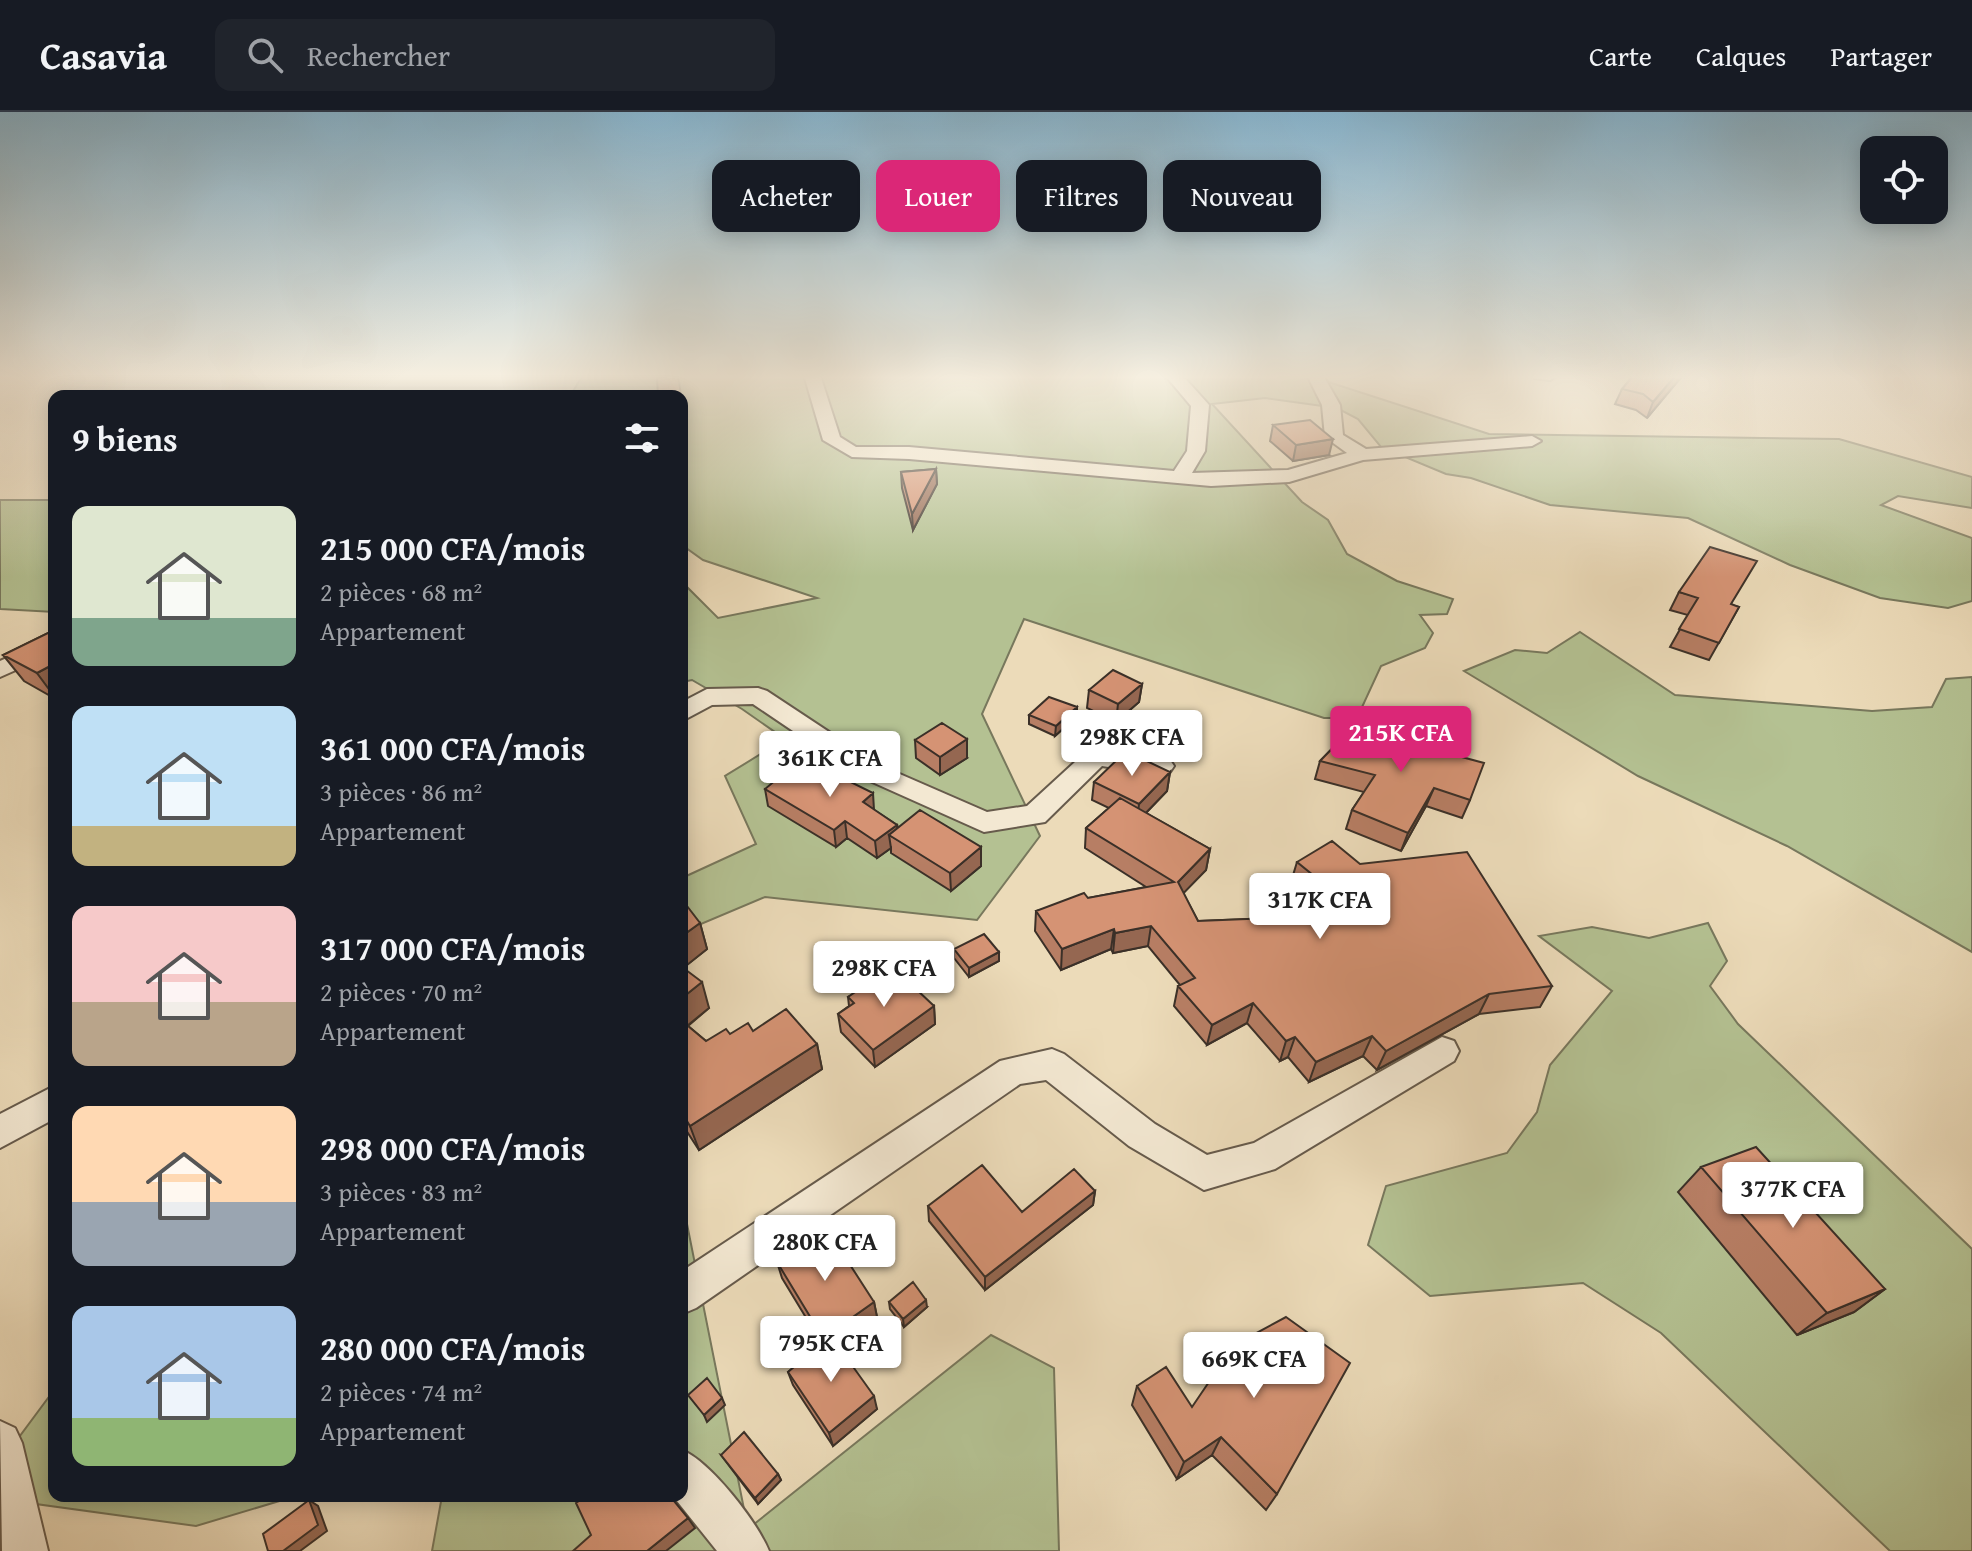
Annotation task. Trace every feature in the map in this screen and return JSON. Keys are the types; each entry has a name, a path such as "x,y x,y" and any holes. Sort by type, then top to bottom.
{"street":[{"path":"836,442 852,452 909,453 1211,480 1289,476 1362,455 1518,442"},
{"path":"1180,477 1196,451 1197,442"},
{"path":"1342,442 1362,455"},
{"path":"0,670 48,647"},
{"path":"688,709 707,697 758,696 870,771 984,822 1035,815 1096,757 1161,766"},
{"path":"688,1290 1012,1071 1052,1064 1142,1135 1204,1173 1262,1157 1442,1051"},
{"path":"0,1132 48,1104"},
{"path":"0,1443 25,1551"},
{"path":"688,1479 746,1551"}],"green space":[{"path":"688,442 1247,442 1302,502 1328,520 1347,554 1397,581 1453,599 1447,614 1420,615 1433,633 1425,648 1381,666 1357,718 1324,718 1024,619 982,714 1040,836 977,920 765,897 688,929 688,875 756,844 725,776 785,739 742,709 692,680 688,681 688,588 718,618 817,598 703,560 688,549"},
{"path":"1377,442 1850,442 1972,477 1972,508 1898,496 1881,505 1972,538 1972,601 1948,608 1880,598 1790,565 1688,518 1550,505 1471,478 1446,474 1381,447"},
{"path":"0,500 48,500 48,612 0,609"},
{"path":"1580,632 1675,695 1872,711 1932,707 1946,679 1972,677 1972,952 1787,846 1638,776 1464,671 1515,650 1547,653"},
{"path":"1708,923 1727,961 1710,986 1738,1024 1972,1249 1972,1551 1890,1551 1661,1333 1583,1283 1430,1296 1368,1245 1386,1186 1507,1153 1537,1112 1550,1065 1612,991 1539,936 1592,927 1649,938"},
{"path":"688,1229 748,1529 991,1335 1054,1368 1059,1551 432,1551 441,1502 688,1502"},
{"path":"48,1398 48,1502 276,1502 196,1526 36,1504 14,1444"}],"building":[{"path":"936,469 912,514 901,472"},
{"path":"1710,547 1757,561 1731,604 1739,607 1719,643 1679,629 1698,598 1679,592"},
{"path":"48,633 48,667 37,673 3,655"},
{"path":"1113,670 1142,684 1118,704 1089,690"},
{"path":"1049,697 1077,707 1056,726 1029,715"},
{"path":"1358,722 1432,749 1484,763 1470,800 1434,788 1408,833 1352,810 1375,775 1320,761"},
{"path":"942,723 967,739 940,757 915,740"},
{"path":"1123,754 1134,755 1170,772 1139,804 1094,782"},
{"path":"802,758 873,793 863,802 897,825 875,841 845,821 834,830 765,789"},
{"path":"1120,798 1210,849 1178,882 1198,921 1300,917 1340,897 1297,862 1332,841 1360,864 1467,852 1552,986 1489,994 1386,1051 1372,1036 1316,1062 1295,1037 1286,1041 1253,1003 1212,1025 1178,986 1195,978 1151,926 1115,933 1114,929 1062,949 1036,911 1084,893 1088,898 1174,882 1086,828"},
{"path":"920,810 981,847 950,873 889,835"},
{"path":"688,907 700,923 688,932"},
{"path":"984,934 999,952 969,968 954,949"},
{"path":"688,972 702,982 688,993"},
{"path":"899,973 934,1006 873,1050 838,1014 854,1003 848,997 880,975 886,982"},
{"path":"786,1009 817,1044 690,1126 688,1026 706,1041 726,1029 730,1034 748,1023 753,1031"},
{"path":"1756,1147 1885,1289 1827,1313 1701,1167"},
{"path":"982,1165 1022,1212 1074,1169 1095,1191 985,1277 928,1206"},
{"path":"827,1229 874,1302 823,1338 777,1262"},
{"path":"913,1282 926,1300 903,1319 889,1302"},
{"path":"1286,1317 1350,1363 1277,1494 1221,1437 1184,1462 1137,1386 1166,1367 1192,1407 1234,1345"},
{"path":"831,1336 874,1396 829,1433 788,1372"},
{"path":"707,1378 722,1398 704,1415 688,1395"},
{"path":"744,1432 778,1474 755,1498 721,1455"},
{"path":"310,1502 318,1525 283,1551 268,1551 263,1534"},
{"path":"675,1502 688,1518 647,1551 573,1551 591,1535 576,1503"}]}
